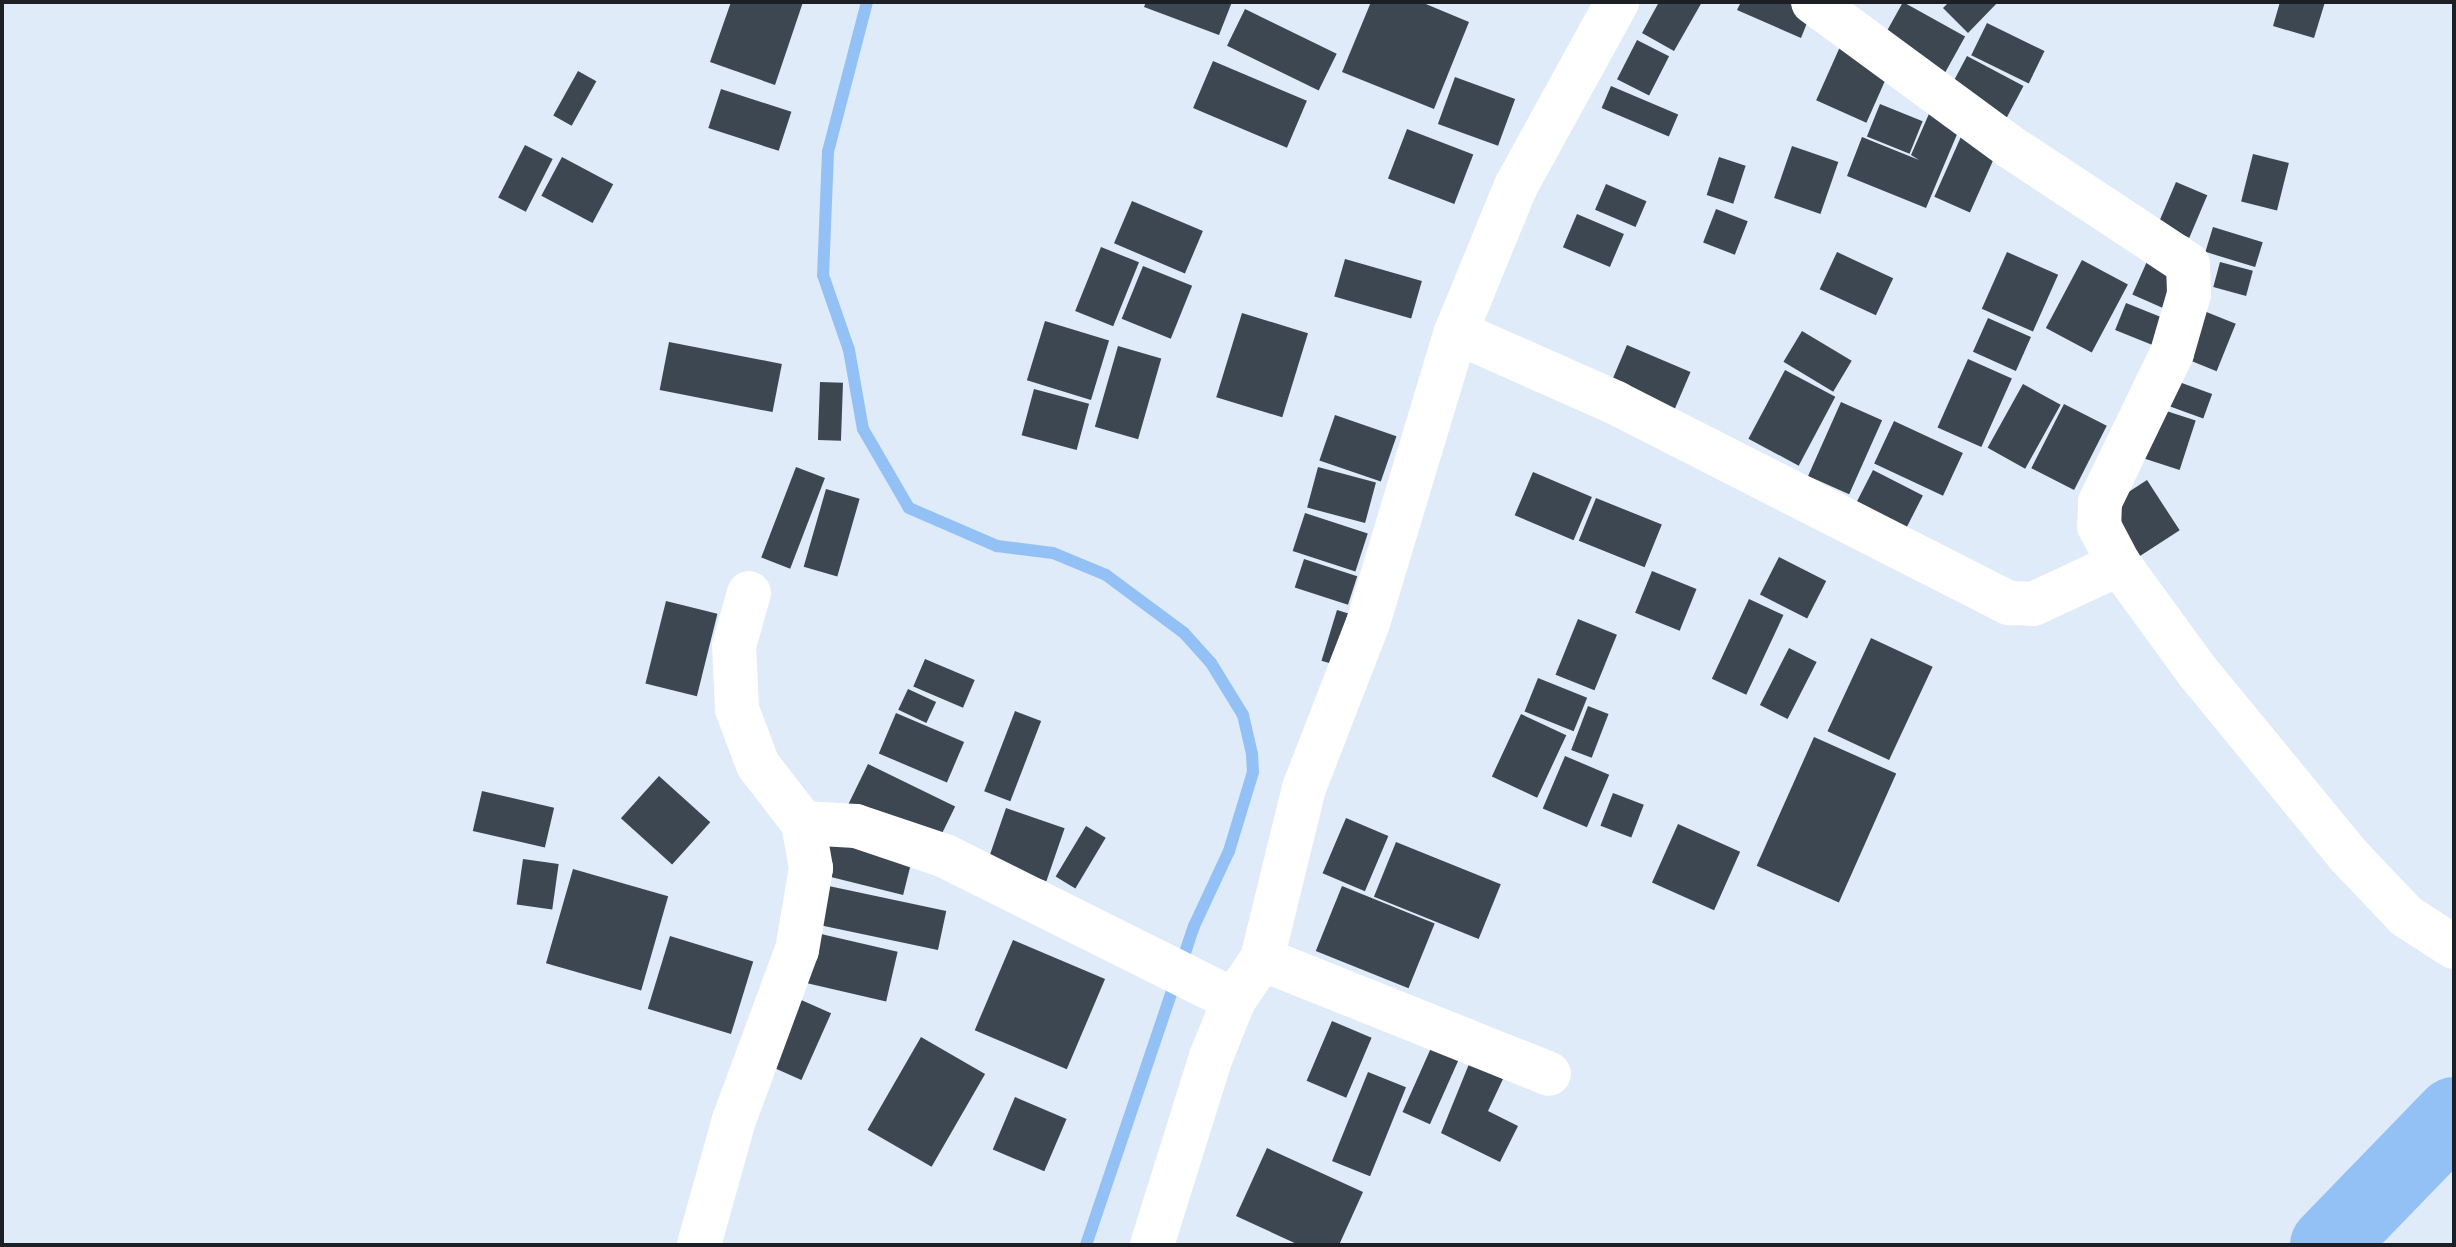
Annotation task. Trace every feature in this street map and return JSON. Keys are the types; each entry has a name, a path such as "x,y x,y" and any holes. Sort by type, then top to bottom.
{"street":[{"path":"1152,1245 1234,1000 1262,959 1304,788 1368,623 1456,332 1516,186 1617,2"},
{"path":"1813,2 2009,146 2188,264 2189,294 2172,353 2100,502 2099,526 2119,564 2349,856 2406,916 2454,947"},
{"path":"1456,332 1616,403 2009,603 2033,604 2119,564"},
{"path":"699,1245 734,1120 797,950 811,868 803,823 758,765 737,709 734,646 749,593"},
{"path":"803,823 856,826 945,856 1234,1000"},
{"path":"1262,959 1549,1074"}],"building":[{"path":"731,2 803,2 775,85 710,62"},
{"path":"1146,2 1232,2 1219,35 1144,7"},
{"path":"1371,2 1421,2 1469,22 1434,109 1342,72"},
{"path":"1659,2 1702,2 1674,51 1642,33"},
{"path":"1741,2 1799,2 1813,8 1801,38 1737,10"},
{"path":"1903,2 1965,36 1944,75 1882,40"},
{"path":"1949,2 1998,2 1968,33 1943,8"},
{"path":"2280,2 2325,2 2314,38 2273,26"},
{"path":"1245,9 1337,54 1319,91 1227,46"},
{"path":"1987,23 2045,51 2029,83 1971,55"},
{"path":"1637,40 1669,56 1649,96 1617,79"},
{"path":"1843,40 1893,62 1866,123 1816,100"},
{"path":"1967,56 2024,86 2002,126 1946,96"},
{"path":"1213,61 1307,101 1287,148 1193,108"},
{"path":"578,71 596,81 572,126 553,116"},
{"path":"1455,77 1515,99 1498,146 1438,124"},
{"path":"1611,86 1678,115 1669,137 1602,108"},
{"path":"721,89 791,112 779,151 708,128"},
{"path":"1935,100 1966,113 1926,208 1847,176 1862,137 1919,160 1911,155"},
{"path":"1880,104 1923,121 1910,154 1867,136"},
{"path":"1407,129 1473,154 1454,204 1388,178"},
{"path":"1964,130 2000,146 1970,213 1934,197"},
{"path":"525,145 553,159 526,212 498,198"},
{"path":"1792,146 1838,162 1820,214 1774,198"},
{"path":"2253,154 2289,163 2277,210 2241,202"},
{"path":"562,157 613,184 593,223 541,196"},
{"path":"1719,157 1746,166 1733,204 1707,195"},
{"path":"2176,182 2207,195 2189,238 2158,224"},
{"path":"1606,184 1647,201 1636,227 1595,210"},
{"path":"1132,201 1203,231 1185,273 1114,243"},
{"path":"1716,209 1748,221 1735,255 1703,243"},
{"path":"1577,214 1624,234 1610,267 1563,247"},
{"path":"2213,227 2263,242 2255,267 2205,252"},
{"path":"1101,247 1139,262 1113,326 1075,311"},
{"path":"1837,252 1893,278 1876,315 1820,289"},
{"path":"2007,252 2058,275 2033,331 1982,309"},
{"path":"2149,257 2189,275 2173,312 2132,294"},
{"path":"1345,259 1422,281 1411,319 1334,296"},
{"path":"2082,260 2128,284 2092,352 2046,328"},
{"path":"2220,262 2253,271 2246,296 2213,287"},
{"path":"1143,266 1192,286 1171,339 1122,319"},
{"path":"2126,303 2175,323 2164,350 2115,330"},
{"path":"2194,307 2236,324 2217,371 2175,354"},
{"path":"1242,313 1308,333 1282,417 1216,397"},
{"path":"1988,318 2031,337 2016,371 1973,352"},
{"path":"1045,321 1109,341 1091,400 1027,380"},
{"path":"1802,331 1852,361 1833,392 1783,362"},
{"path":"669,342 782,364 773,412 660,390"},
{"path":"1627,345 1691,372 1674,411 1611,384"},
{"path":"1118,346 1161,358 1138,439 1095,427"},
{"path":"1968,359 2012,379 1981,447 1937,428"},
{"path":"1785,370 1835,397 1799,466 1748,439"},
{"path":"2168,378 2212,394 2203,419 2159,402"},
{"path":"820,382 843,383 841,441 818,440"},
{"path":"2023,384 2061,405 2025,469 1988,448"},
{"path":"1034,389 1089,404 1077,450 1022,435"},
{"path":"1841,402 1882,420 1849,494 1808,476"},
{"path":"2064,404 2107,426 2074,490 2031,468"},
{"path":"2151,406 2196,421 2180,470 2135,455"},
{"path":"1335,415 1396,436 1381,482 1319,460"},
{"path":"1894,421 1963,453 1943,496 1874,464"},
{"path":"796,467 825,478 790,569 761,558"},
{"path":"1318,467 1376,483 1365,523 1307,508"},
{"path":"1873,470 1923,495 1904,532 1854,507"},
{"path":"1533,472 1592,497 1574,540 1515,515"},
{"path":"2147,480 2180,530 2132,561 2099,511"},
{"path":"826,489 860,499 837,577 804,567"},
{"path":"1596,498 1662,525 1645,567 1579,541"},
{"path":"1305,513 1368,533 1355,571 1293,551"},
{"path":"1779,557 1826,581 1807,618 1760,594"},
{"path":"1304,559 1357,576 1348,605 1295,588"},
{"path":"1652,571 1697,589 1680,631 1635,613"},
{"path":"1749,599 1783,615 1746,695 1712,679"},
{"path":"666,601 717,614 697,696 645,683"},
{"path":"1337,610 1364,618 1348,669 1322,661"},
{"path":"1578,619 1617,635 1594,690 1556,675"},
{"path":"1871,638 1933,667 1889,760 1827,731"},
{"path":"1789,648 1817,662 1788,719 1760,705"},
{"path":"925,659 975,680 963,708 913,687"},
{"path":"1538,678 1587,698 1574,731 1525,711"},
{"path":"908,689 936,702 926,723 898,710"},
{"path":"1588,706 1609,714 1592,758 1571,750"},
{"path":"1015,711 1041,721 1010,801 984,791"},
{"path":"896,713 964,742 947,782 879,754"},
{"path":"1521,714 1566,735 1537,798 1492,777"},
{"path":"1814,737 1896,774 1839,902 1757,866"},
{"path":"1565,756 1609,775 1587,827 1543,808"},
{"path":"868,764 955,807 935,848 848,805"},
{"path":"659,776 710,822 672,865 621,818"},
{"path":"482,791 554,808 545,848 473,831"},
{"path":"1613,793 1644,805 1631,838 1600,826"},
{"path":"1006,808 1065,828 1046,881 988,861"},
{"path":"1346,818 1388,836 1365,891 1323,873"},
{"path":"1678,824 1740,852 1714,910 1652,882"},
{"path":"1086,826 1106,838 1075,888 1056,877"},
{"path":"825,828 914,850 903,895 814,873"},
{"path":"1396,842 1501,884 1479,939 1374,897"},
{"path":"523,859 559,864 552,910 517,905"},
{"path":"573,869 668,896 641,990 546,963"},
{"path":"824,885 946,911 938,950 816,924"},
{"path":"1342,886 1435,923 1408,988 1316,951"},
{"path":"808,931 898,952 886,1001 797,981"},
{"path":"670,936 753,961 731,1034 648,1009"},
{"path":"1013,940 1105,979 1067,1069 975,1030"},
{"path":"790,995 831,1013 801,1080 760,1062"},
{"path":"1332,1021 1372,1038 1346,1098 1307,1081"},
{"path":"921,1037 985,1074 932,1167 868,1130"},
{"path":"1431,1048 1458,1060 1430,1124 1403,1112"},
{"path":"1469,1064 1503,1079 1488,1111 1518,1126 1500,1162 1441,1133"},
{"path":"1368,1072 1406,1087 1370,1176 1332,1161"},
{"path":"1015,1097 1067,1119 1044,1171 993,1149"},
{"path":"1267,1148 1363,1192 1339,1245 1299,1245 1236,1216"}],"waterway":[{"path":"867,2 828,152 823,275 849,350 863,429 909,508 997,546 1053,553 1106,575 1184,633 1211,663 1243,715 1252,754 1253,772 1229,851 1194,926 1086,1245"},
{"path":"2328,1245 2454,1115"}]}
